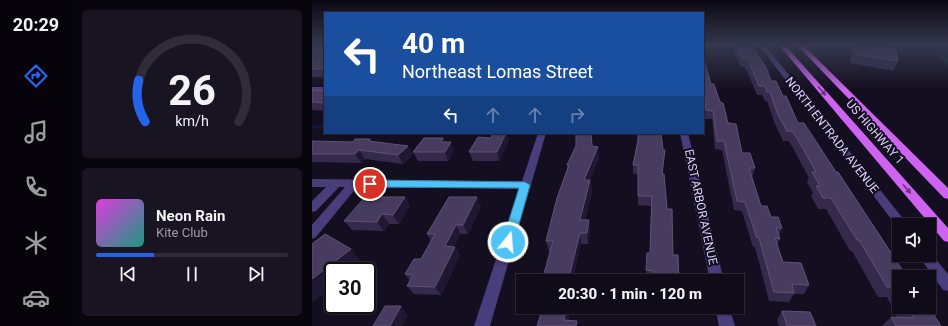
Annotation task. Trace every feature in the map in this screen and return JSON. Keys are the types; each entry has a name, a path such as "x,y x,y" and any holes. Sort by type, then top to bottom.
{"main road":[{"name":"US HIGHWAY 1","path":"796,60 948,237"},
{"path":"807,60 818,63"},
{"name":"US HIGHWAY 1","path":"815,60 948,195"},
{"path":"800,65 813,69 836,81"}],"street":[{"name":"NORTH ENTRADA AVENUE","path":"774,60 897,218"},
{"path":"312,89 324,89"},
{"path":"482,326 542,134"},
{"name":"EAST ARBOR AVENUE","path":"684,134 715,274"},
{"path":"312,183 525,185"},
{"path":"312,208 336,183"},
{"path":"312,234 354,183"},
{"path":"930,262 948,285"},
{"path":"723,314 726,326"}],"green space":[{"path":"943,60 948,60 948,65"}],"building":[{"path":"312,60 324,60 324,69 312,69"},
{"path":"704,60 711,84 714,84 720,102 723,103 728,123 736,124 742,153 750,153 755,168 749,168 761,206 767,206 771,217 778,217 782,228 776,228 780,239 775,238 783,262 801,263 809,285 792,284 794,293 774,292 759,238 757,238 745,202 737,201 724,141 717,141 713,111 706,110 704,93"},
{"path":"747,60 761,60 766,67 771,81 776,81 783,96 786,96 798,123 804,123 892,254 892,262 897,262 902,270 892,270 892,287 887,287 859,240 857,240 831,198 823,198 816,186 820,186 812,172 816,172 797,138 792,131 787,131 778,115 770,92 767,92 765,86 759,86"},
{"path":"312,90 324,91 324,103 312,102"},
{"path":"493,134 506,134 497,152 469,152 478,137 491,138"},
{"path":"576,134 591,134 592,146 598,147 584,180 590,180 580,220 589,220 587,233 580,233 570,274 544,274 553,241 546,241 557,198 569,165 567,165 576,146"},
{"path":"638,134 661,134 663,150 665,150 662,174 664,174 667,209 672,209 673,255 678,255 679,274 654,274 654,271 646,270 647,253 650,253 652,196 638,196 638,165 633,165"},
{"path":"424,138 443,138 441,142 451,142 445,152 413,152"},
{"path":"355,139 370,139 369,141 408,146 398,155 359,150 355,154 312,154 312,141 353,142"},
{"path":"365,197 405,197 393,215 382,214 377,222 344,221"},
{"path":"449,197 477,197 463,225 456,225 445,246 455,247 435,287 407,286 413,275 405,274 414,259 421,259 435,234 427,234"},
{"path":"325,234 351,249 334,262 324,262 324,270 312,279 312,255 314,254 312,253 312,244"},
{"path":"385,306 401,306 390,326 373,326"},
{"path":"782,311 810,312 816,326 787,326"},
{"path":"541,314 565,314 564,320 577,321 576,326 537,326"},
{"path":"911,314 933,314 941,326 896,326 891,317 914,318"}],"waterway":[{"path":"312,127 324,127"}],"route":[{"path":"370,184 525,185 508,242"}]}
